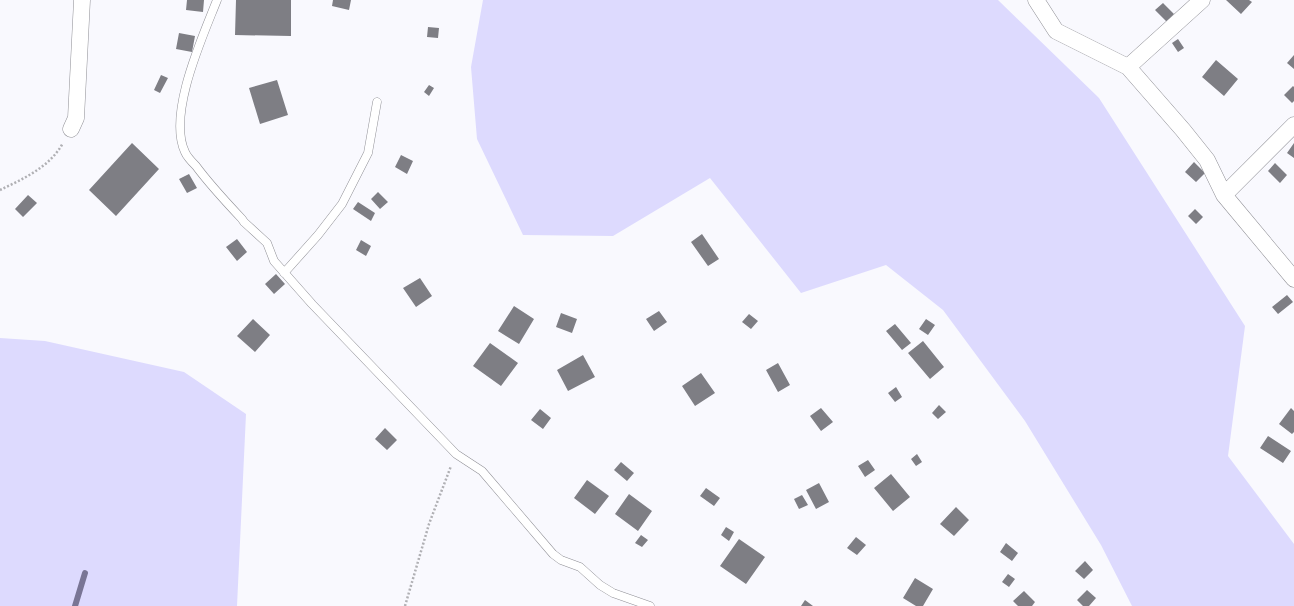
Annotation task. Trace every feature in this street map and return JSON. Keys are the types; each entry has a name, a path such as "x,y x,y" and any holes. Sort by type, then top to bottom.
{"street":[{"path":"71,129 76,118 82,0"},
{"path":"1036,0 1056,30 1128,67 1207,160 1224,195 1294,279"},
{"path":"1128,67 1202,0"},
{"path":"1224,195 1294,125"}],"lane":[{"path":"217,0 191,66 183,99 180,126 181,140 185,153 244,222 267,243 274,261 317,310 456,454 482,471 553,554 560,560 580,568 600,585 613,593 650,606"},
{"path":"284,273 318,235 342,204 368,153 377,102"}],"path":[{"path":"0,190 29,176 51,160 71,129"},
{"path":"405,606 429,524 456,454"}],"shaded area":[{"path":"483,0 998,0 1099,98 1245,326 1228,456 1294,544 1294,606 1132,606 1101,545 1025,421 943,310 886,265 801,293 710,178 613,236 523,235 477,139 471,67"},
{"path":"0,338 45,341 184,372 246,414 237,606 0,606"}],"building":[{"path":"187,0 204,0 203,12 186,10"},
{"path":"236,0 291,0 291,36 235,35"},
{"path":"333,0 351,0 349,10 332,6"},
{"path":"1226,0 1249,0 1252,2 1241,14"},
{"path":"1163,3 1174,14 1167,22 1155,10"},
{"path":"428,27 439,28 438,38 427,37"},
{"path":"179,33 195,36 192,52 176,49"},
{"path":"1178,39 1184,48 1178,52 1172,43"},
{"path":"1294,55 1294,69 1287,63"},
{"path":"1216,60 1238,79 1224,96 1202,77"},
{"path":"161,75 168,78 160,93 154,90"},
{"path":"277,80 288,115 260,124 249,88"},
{"path":"429,85 434,88 429,96 424,92"},
{"path":"1293,86 1294,101 1292,103 1284,95"},
{"path":"132,143 159,169 116,216 89,190"},
{"path":"1294,143 1294,158 1287,153"},
{"path":"401,155 413,161 407,174 395,167"},
{"path":"1194,162 1205,173 1196,182 1185,172"},
{"path":"1275,163 1287,175 1280,183 1268,171"},
{"path":"189,174 197,188 187,193 179,179"},
{"path":"378,192 388,202 380,209 371,199"},
{"path":"28,195 37,203 23,217 15,209"},
{"path":"358,202 375,213 371,221 353,209"},
{"path":"1195,209 1203,217 1196,224 1188,216"},
{"path":"702,234 719,259 708,266 691,242"},
{"path":"237,239 247,252 237,261 226,247"},
{"path":"361,240 371,246 366,256 356,250"},
{"path":"276,274 285,284 274,294 265,284"},
{"path":"420,278 432,296 416,307 403,288"},
{"path":"1287,295 1293,302 1278,314 1272,307"},
{"path":"514,306 534,319 519,344 498,331"},
{"path":"659,311 667,322 654,331 646,319"},
{"path":"561,313 577,319 572,333 556,327"},
{"path":"749,314 758,321 751,329 742,322"},
{"path":"253,319 270,335 255,352 237,336"},
{"path":"926,319 935,325 928,335 919,329"},
{"path":"895,324 911,343 902,350 886,331"},
{"path":"923,341 944,367 930,379 908,353"},
{"path":"490,343 518,363 501,386 473,366"},
{"path":"583,355 595,377 568,391 557,370"},
{"path":"778,363 790,385 778,392 766,370"},
{"path":"701,373 715,393 695,406 682,386"},
{"path":"896,387 902,397 895,402 888,393"},
{"path":"939,405 946,412 938,419 932,413"},
{"path":"821,408 833,422 821,431 810,416"},
{"path":"1291,408 1294,411 1294,432 1292,434 1279,424"},
{"path":"540,409 551,418 543,429 531,420"},
{"path":"385,428 397,440 387,450 375,439"},
{"path":"1268,436 1291,451 1283,463 1260,448"},
{"path":"917,454 922,462 916,466 911,459"},
{"path":"868,460 875,470 865,477 858,466"},
{"path":"621,462 634,473 627,481 614,470"},
{"path":"891,474 910,497 893,511 874,488"},
{"path":"587,480 609,496 595,514 574,498"},
{"path":"819,483 829,502 816,509 806,490"},
{"path":"706,488 720,498 714,506 700,496"},
{"path":"629,494 652,511 638,531 615,514"},
{"path":"802,495 808,505 799,509 794,499"},
{"path":"956,507 969,520 954,536 940,524"},
{"path":"726,527 734,532 729,541 721,535"},
{"path":"641,535 648,540 642,547 635,543"},
{"path":"856,537 866,545 857,555 847,548"},
{"path":"739,539 765,557 746,584 720,566"},
{"path":"1006,543 1018,553 1012,561 1000,552"},
{"path":"1085,561 1093,570 1084,579 1075,571"},
{"path":"1008,574 1015,579 1009,587 1002,582"},
{"path":"915,578 933,589 923,606 916,606 903,598"},
{"path":"1087,590 1096,598 1089,606 1083,606 1077,600"},
{"path":"1024,591 1035,602 1032,606 1018,606 1013,601"},
{"path":"805,600 813,606 801,606"}],"waterway":[{"path":"75,606 85,573"}]}
